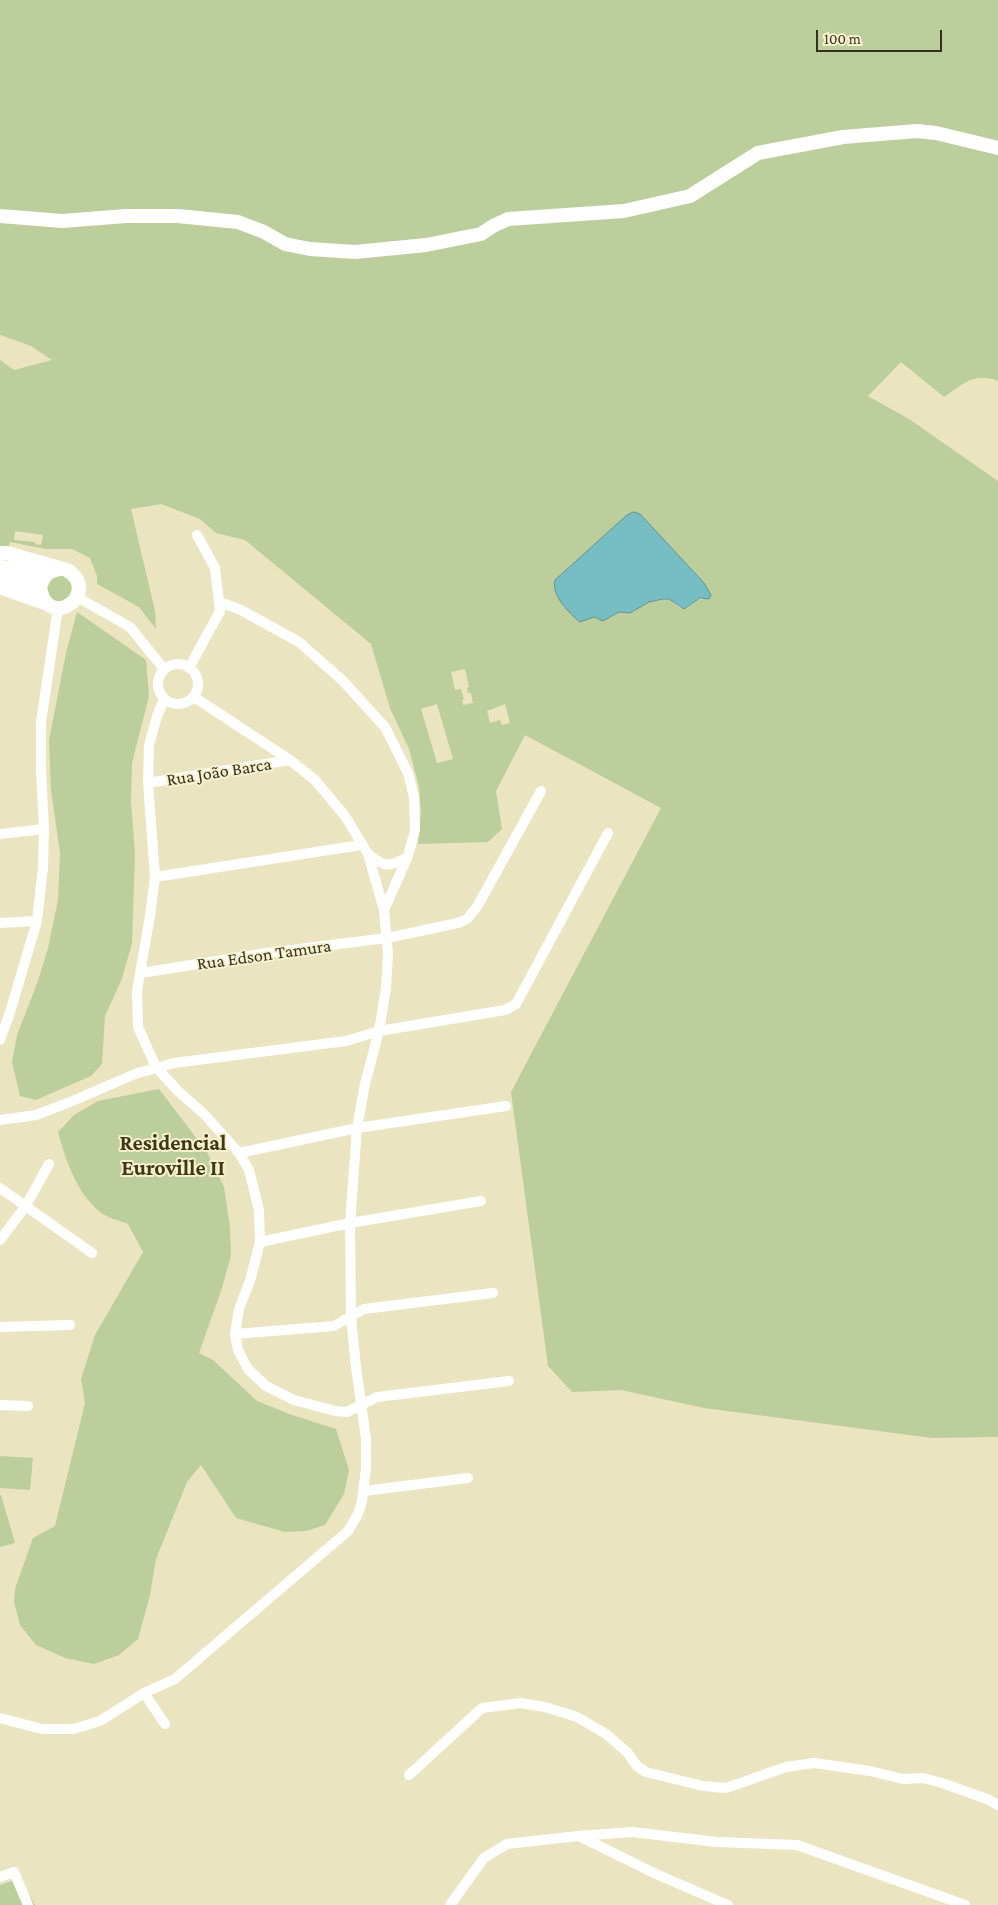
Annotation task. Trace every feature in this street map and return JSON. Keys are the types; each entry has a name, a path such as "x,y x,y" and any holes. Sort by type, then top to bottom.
{"street":[{"path":"0,216 62,221 126,216 178,216 238,222 264,232 285,244 310,249 355,252 426,245 481,234 492,226 508,219 624,211 690,196 758,153 843,136 917,131 936,133 998,148"},
{"path":"189,668 220,610 214,568 197,535"},
{"path":"0,553 7,553 67,570 77,579 79,585 77,597 69,606 52,606 0,587"},
{"path":"0,1040 5,1012 37,921 43,868 42,722 52,606 41,595 42,579 32,561"},
{"path":"0,567 42,579"},
{"path":"0,578 42,579 56,569 61,569"},
{"path":"77,597 130,627 164,669"},
{"path":"220,602 241,610 299,642 342,680 385,727 408,773 414,797 415,830 408,856 384,910"},
{"path":"174,664 189,668 194,672 198,684 194,697 184,704 177,705 164,700 158,688 158,681 164,669 174,664"},
{"path":"194,697 290,760 315,780 345,816 361,845 381,865 395,864 408,856"},
{"path":"164,700 157,716 149,745 148,783 155,877 137,991 138,1027 156,1068 240,1152 249,1170 259,1210 260,1242 250,1281 239,1309 235,1334 238,1350 248,1369 266,1386 294,1400 335,1411 347,1412 377,1397 508,1381"},
{"name":"Rua João Barca","path":"148,783 290,760"},
{"name":"Rua Edson Tamura","path":"141,973 267,953 387,938 458,923 467,919 477,907 541,791"},
{"path":"0,834 44,829"},
{"path":"0,1120 36,1114 70,1102 134,1074 174,1063 346,1041 379,1031 505,1010 516,1004 608,833"},
{"path":"155,877 361,845"},
{"path":"0,1718 42,1728 74,1728 100,1720 144,1693 175,1679 348,1531 358,1514 364,1491 366,1439 351,1317 350,1223 357,1128 365,1084 379,1031 386,988 388,954 384,910 368,854"},
{"path":"0,923 37,921"},
{"path":"240,1152 357,1128 506,1106"},
{"path":"0,1240 25,1207 49,1164"},
{"path":"0,1188 92,1253"},
{"path":"260,1242 350,1223 481,1201"},
{"path":"235,1334 334,1326 364,1309 493,1293"},
{"path":"0,1327 70,1325"},
{"path":"0,1405 28,1406"},
{"path":"364,1491 468,1478"},
{"path":"144,1693 165,1724"},
{"path":"408,1775 482,1708 521,1703 545,1707 577,1717 606,1734 627,1752 637,1766 646,1772 703,1786 726,1788 786,1767 814,1763 870,1771 903,1779 923,1778 942,1783 998,1805"},
{"path":"450,1905 484,1858 507,1844 632,1832 717,1842 797,1845 965,1905"},
{"path":"578,1836 656,1874 728,1905"},
{"path":"0,1877 14,1872 28,1905"}],"green space":[{"path":"0,0 998,0 998,381 982,378 975,379 963,384 944,397 901,362 868,396 909,419 998,481 998,1437 932,1438 704,1408 621,1390 572,1392 548,1366 511,1092 661,808 525,735 496,791 502,829 488,842 418,844 421,811 419,787 409,749 390,708 371,644 245,540 216,533 200,519 161,504 131,509 155,611 156,629 139,607 97,584 97,576 90,558 72,549 46,549 10,542 9,547 0,549 0,360 14,370 52,360 31,346 0,335","holes":["15,531 43,535 41,545 35,544 35,542 14,540","704,583 704,599 697,600 686,608 679,607 669,599 663,599 649,602 630,613 619,612 603,621 594,617","465,669 469,687 467,688 468,693 471,693 473,703 463,705 462,700 464,699 461,689 455,690 451,672","437,704 453,759 437,763 421,709","505,704 510,723 502,725 500,720 490,723 487,711"]},
{"path":"62,575 71,583 70,594 66,601 52,602 45,586 49,578"},
{"path":"77,612 146,660 149,696 132,763 131,802 135,853 132,944 121,981 105,1016 102,1064 91,1076 36,1100 20,1096 12,1062 17,1035 38,981 48,948 58,900 60,853 51,790 49,740 66,653"},
{"path":"159,1089 207,1152 224,1187 230,1228 231,1255 222,1288 199,1353 213,1360 257,1401 292,1415 336,1429 349,1470 344,1494 325,1525 306,1531 285,1532 236,1518 201,1465 187,1482 156,1559 150,1595 138,1639 119,1655 94,1664 65,1658 36,1645 20,1625 14,1602 15,1589 33,1538 55,1526 85,1403 81,1379 95,1335 143,1252 128,1224 102,1213 84,1195 68,1164 58,1132 74,1115 98,1101"},
{"path":"0,1456 33,1458 30,1490 0,1488"},
{"path":"0,1495 15,1543 0,1547"},
{"path":"20,1878 35,1905 0,1905 0,1885"}],"water":[{"path":"634,512 640,514 704,583 711,595 709,599 700,598 684,609 669,599 663,599 649,602 630,613 619,612 603,621 594,617 580,622 558,597 554,586 555,580 627,515"}],"district":[{"name":"Residencial Euroville II","path":"173,1156"}]}
